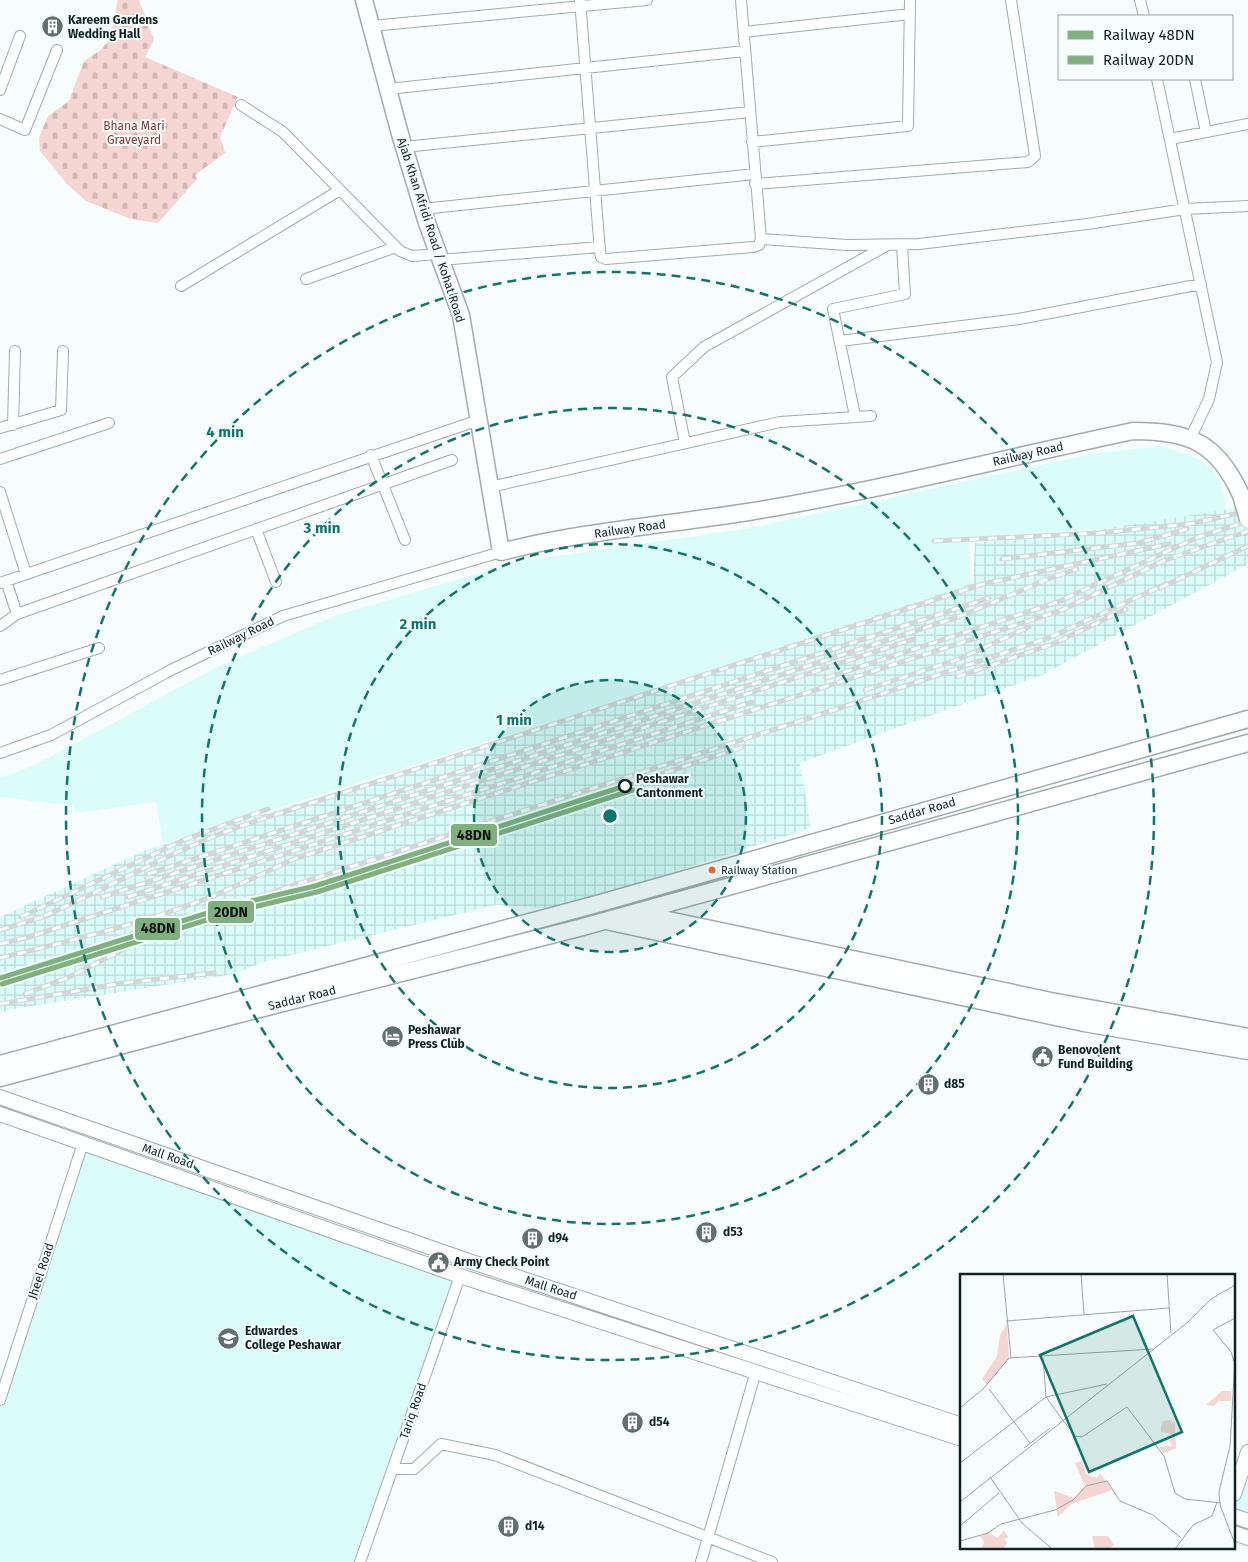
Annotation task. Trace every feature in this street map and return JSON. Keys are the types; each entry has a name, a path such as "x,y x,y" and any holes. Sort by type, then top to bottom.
{"main road":[{"name":"Ajab Khan Afridi Road / Kohat Road","path":"364,0 422,209 461,315 501,552"},
{"name":"Railway Road","path":"501,552 537,542 748,512 895,485 1133,431 1166,431 1190,439 1211,450 1232,474 1248,519"},
{"name":"Saddar Road","path":"0,1064 597,904 1248,719"},
{"name":"Saddar Road","path":"0,1078 228,1017 604,921 1248,743"},
{"name":"Saddar Road","path":"597,904 725,940 1084,1023 1248,1050"},
{"name":"Saddar Road","path":"604,921 725,940 1248,1037"},
{"name":"Mall Road","path":"0,1097 466,1260 960,1423"},
{"name":"Mall Road","path":"0,1114 460,1276 756,1371 960,1439"},
{"name":"Tariq Road","path":"460,1276 466,1260"},
{"path":"1236,1488 1248,1452"},
{"path":"1236,1517 1248,1521"},
{"path":"1236,1534 1248,1538"}],"street":[{"path":"371,26 580,3 647,0"},
{"path":"580,3 601,258 606,259 759,245 761,240 741,0"},
{"path":"752,142 908,126 910,0"},
{"path":"422,209 595,191 1028,162 1035,156 1011,0"},
{"path":"1140,0 1144,15"},
{"path":"744,32 910,14"},
{"path":"0,90 20,36"},
{"path":"0,119 25,130 57,50"},
{"path":"388,89 745,51"},
{"path":"1157,80 1217,362 1209,399 1190,439"},
{"path":"1195,80 1206,132"},
{"path":"241,105 283,132 396,248 412,256 439,257 600,247"},
{"path":"404,147 750,112"},
{"path":"1170,139 1248,124"},
{"path":"181,286 340,190"},
{"path":"761,240 847,245 902,245 1087,224 1184,209 1248,206"},
{"path":"685,442 672,377 704,347 889,244"},
{"path":"855,416 833,309 905,294 902,245"},
{"path":"306,279 396,248"},
{"path":"840,341 1019,319 1201,284"},
{"path":"12,425 15,351"},
{"path":"0,428 61,410 63,351"},
{"path":"490,487 780,422 871,416"},
{"path":"17,614 3,582 370,455 479,420"},
{"path":"0,459 109,423"},
{"path":"370,455 404,540"},
{"path":"0,626 17,614 452,460"},
{"path":"0,492 26,574"},
{"path":"256,529 276,582"},
{"name":"Railway Road","path":"0,752 51,736 171,670 283,616 501,552"},
{"path":"0,680 98,648"},
{"name":"Jheel Road","path":"0,1400 83,1143"},
{"name":"Tariq Road","path":"360,1562 460,1276"},
{"path":"700,1562 709,1538 756,1371"},
{"path":"393,1469 414,1469 441,1444 486,1454 608,1497 772,1562"}],"shaded area":[{"path":"1161,446 1197,458 1212,469 1220,481 1229,520 969,538 971,590 163,844 156,802 75,813 75,806 0,797 0,778 35,765 217,667 335,616 516,562 751,528 1092,454"},
{"path":"1248,502 1248,564 1042,675 800,763 811,828 558,909 496,905 267,961 234,974 13,1009 0,1013 0,917 146,850 420,766 973,583 975,543 1090,531 1230,509"},
{"name":"Edwardes College Peshawar","path":"83,1143 460,1276 359,1562 0,1562 0,1400"},
{"path":"1248,1452 1248,1521 1236,1517 1236,1488"}],"green space":[{"name":"Bhana Mari Graveyard","path":"118,0 139,0 154,40 145,57 238,97 220,137 225,153 195,175 197,179 158,223 131,219 86,201 67,184 40,151 39,138 48,116 69,101 84,61 101,50 110,39"}],"railway":[{"path":"934,541 1099,533 1189,524 1248,511"},
{"path":"826,678 1058,602 1196,538 1248,521"},
{"path":"1002,559 1139,543 1187,529"},
{"path":"0,958 157,916 208,898 294,859 1062,610 1163,561 1248,531"},
{"path":"44,916 193,845 244,825 983,584 1169,544"},
{"path":"1160,588 1248,546"},
{"path":"1039,582 1077,569"},
{"path":"102,897 961,616 1044,581"},
{"path":"230,906 837,709 1051,637 1166,584"},
{"path":"148,874 989,598"},
{"path":"957,677 1053,644 1126,609"},
{"path":"865,690 959,659 1029,627"},
{"path":"128,897 914,639"},
{"path":"0,944 29,937 752,702"},
{"path":"631,784 743,747"},
{"path":"21,917 186,839 268,809"},
{"path":"0,930 49,915"},
{"path":"103,947 161,920"},
{"path":"25,994 67,978 176,923"},
{"path":"0,981 50,964"},
{"path":"0,1004 123,983 214,973"}],"rail line":[{"name":"48DN","path":"0,978 230,906 315,886 631,784"},
{"name":"20DN","path":"2,984 232,912 317,892 633,790"}],"place":[{"name":"Kareem Gardens Wedding Hall","path":"52,27"},
{"name":"Peshawar Cantonment","path":"625,786"},
{"name":"Railway Station","path":"712,870"},
{"name":"Peshawar Press Club","path":"392,1037"},
{"name":"Benovolent Fund Building","path":"1042,1057"},
{"name":"d85","path":"928,1084"},
{"name":"d53","path":"707,1232"},
{"name":"d94","path":"532,1238"},
{"name":"Army Check Point","path":"438,1262"},
{"name":"Edwardes College Peshawar","path":"229,1338"},
{"name":"d54","path":"633,1422"},
{"name":"d14","path":"509,1526"}]}
